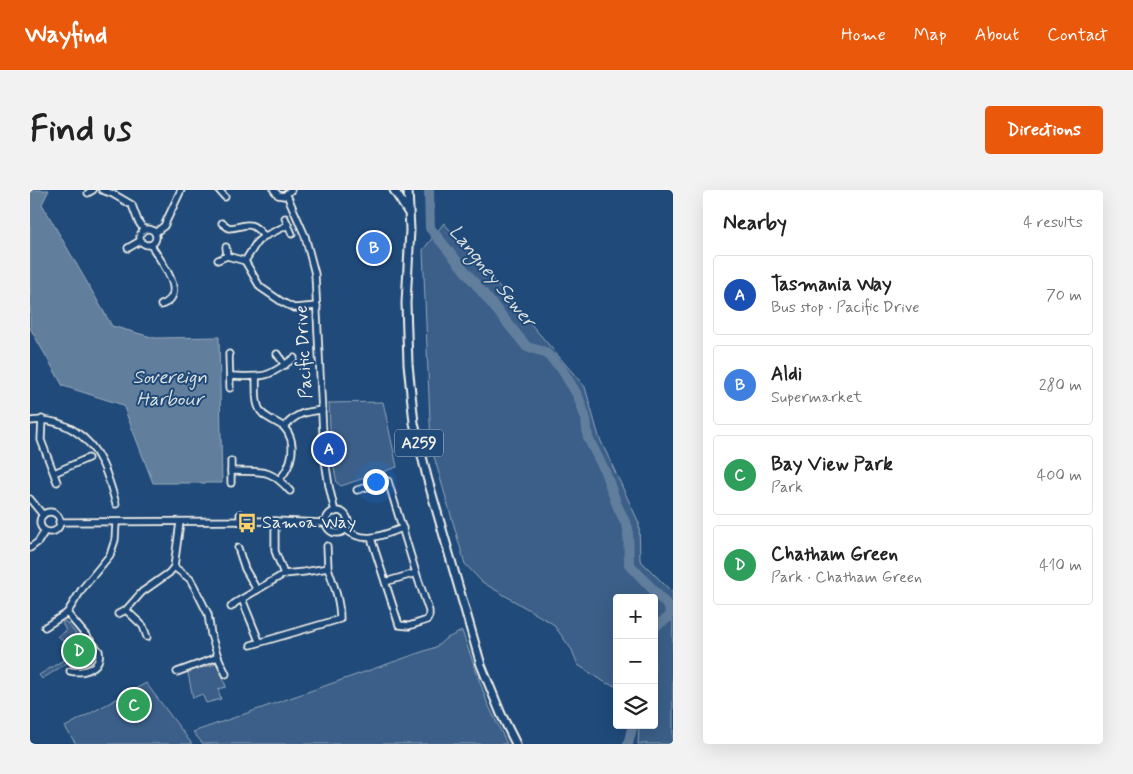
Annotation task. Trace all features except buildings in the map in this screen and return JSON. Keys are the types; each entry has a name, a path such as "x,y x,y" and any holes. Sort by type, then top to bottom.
{"main road":[{"name":"A259","path":"394,190 408,212"},
{"name":"A259","path":"408,190 410,230 406,303 410,395 414,423 427,476 488,685 516,744"}],"street":[{"path":"102,190 114,194 132,205 138,221 144,230"},
{"path":"155,233 164,226 181,190"},
{"path":"220,190 225,197"},
{"path":"274,190 278,195 289,192"},
{"name":"Pacific Drive","path":"289,192 314,265 324,454 335,512"},
{"path":"285,218 292,234"},
{"path":"222,223 229,228 250,225 264,236"},
{"path":"245,261 257,242 264,236 288,225"},
{"path":"150,229 155,233 156,240 151,245 145,246 140,241 140,235 144,230 150,229"},
{"path":"128,248 140,241"},
{"path":"151,245 174,287 172,297 161,305"},
{"path":"226,247 227,256"},
{"path":"218,260 227,256 245,261 257,284 294,308 317,306"},
{"path":"229,354 230,388"},
{"path":"277,354 285,365"},
{"path":"230,376 267,376 294,358"},
{"path":"256,377 256,400 259,409 268,418 284,427 291,439 292,450 288,469 280,479"},
{"path":"284,427 297,415 322,410"},
{"path":"30,421 42,420 62,423 70,427 89,444 102,463 116,504"},
{"path":"42,420 42,440 58,482"},
{"path":"54,473 88,458"},
{"path":"231,461 231,483"},
{"path":"231,471 265,472 280,479 290,490"},
{"path":"357,490 388,481 429,611 427,620 409,626 398,625 371,538"},
{"path":"111,489 119,487"},
{"path":"30,499 43,515"},
{"path":"335,512 339,512 346,517 347,525 339,533 329,530 326,524 328,516 335,512"},
{"path":"43,515 54,513 59,522"},
{"path":"240,514 240,522"},
{"path":"43,515 40,522 41,527 45,531"},
{"path":"59,522 275,521 326,524"},
{"path":"275,521 275,551 284,574"},
{"path":"45,531 54,530 59,522"},
{"path":"118,614 126,610 142,592 169,574 174,567 180,522"},
{"path":"45,626 67,613 82,589 110,555 116,523"},
{"path":"345,529 357,537 371,538 403,528"},
{"path":"30,548 38,542 45,531"},
{"path":"251,645 259,641 340,619 340,608 328,568 327,546"},
{"path":"238,548 245,569 257,590"},
{"path":"174,567 190,579 208,614 211,635 226,674"},
{"path":"231,607 284,574 328,568"},
{"path":"385,582 416,573"},
{"path":"242,599 259,641"},
{"path":"126,610 143,626 147,637"},
{"path":"67,613 99,651 100,658 98,664 89,670 70,671"},
{"path":"177,672 218,657"}],"shaded area":[{"path":"444,223 585,387 599,437 639,523 640,560 673,593 673,744 638,744 639,729 658,729 658,594 613,594 613,685 606,683 578,665 572,650 553,624 482,582 465,564 431,446 423,250"},
{"path":"383,402 397,467 341,486 337,483 331,453 329,403"},
{"path":"65,621 92,655 95,656 94,662 90,662 77,671 67,663 42,679 39,675 70,656 69,648 58,636 66,631 62,622"},
{"path":"462,631 487,702 507,744 203,744 193,732 436,647 445,639"},
{"path":"216,664 221,671 226,687 218,689 221,699 206,703 202,694 193,698 188,673"},
{"path":"146,683 192,744 76,744 65,727"}],"water":[{"name":"Sovereign Harbour","path":"30,190 49,190 42,204 112,326 155,338 219,337 222,483 153,483 123,405 63,386 30,328"}],"waterway":[{"name":"Langney Sewer","path":"429,190 430,228 527,347 545,352 561,368 578,396 586,419 588,438 604,469 617,505 628,528 629,564 657,594"},
{"name":"Langney Sewer","path":"658,595 669,607 670,615 658,624"},
{"name":"Langney Sewer","path":"628,744 632,729"}],"place":[{"name":"Aldi","path":"374,248"},
{"name":"Tasmania Way","path":"329,449"},
{"name":"Samoa Way","path":"247,523"},
{"name":"Chatham Green","path":"79,651"},
{"name":"Bay View Park","path":"134,705"}]}
